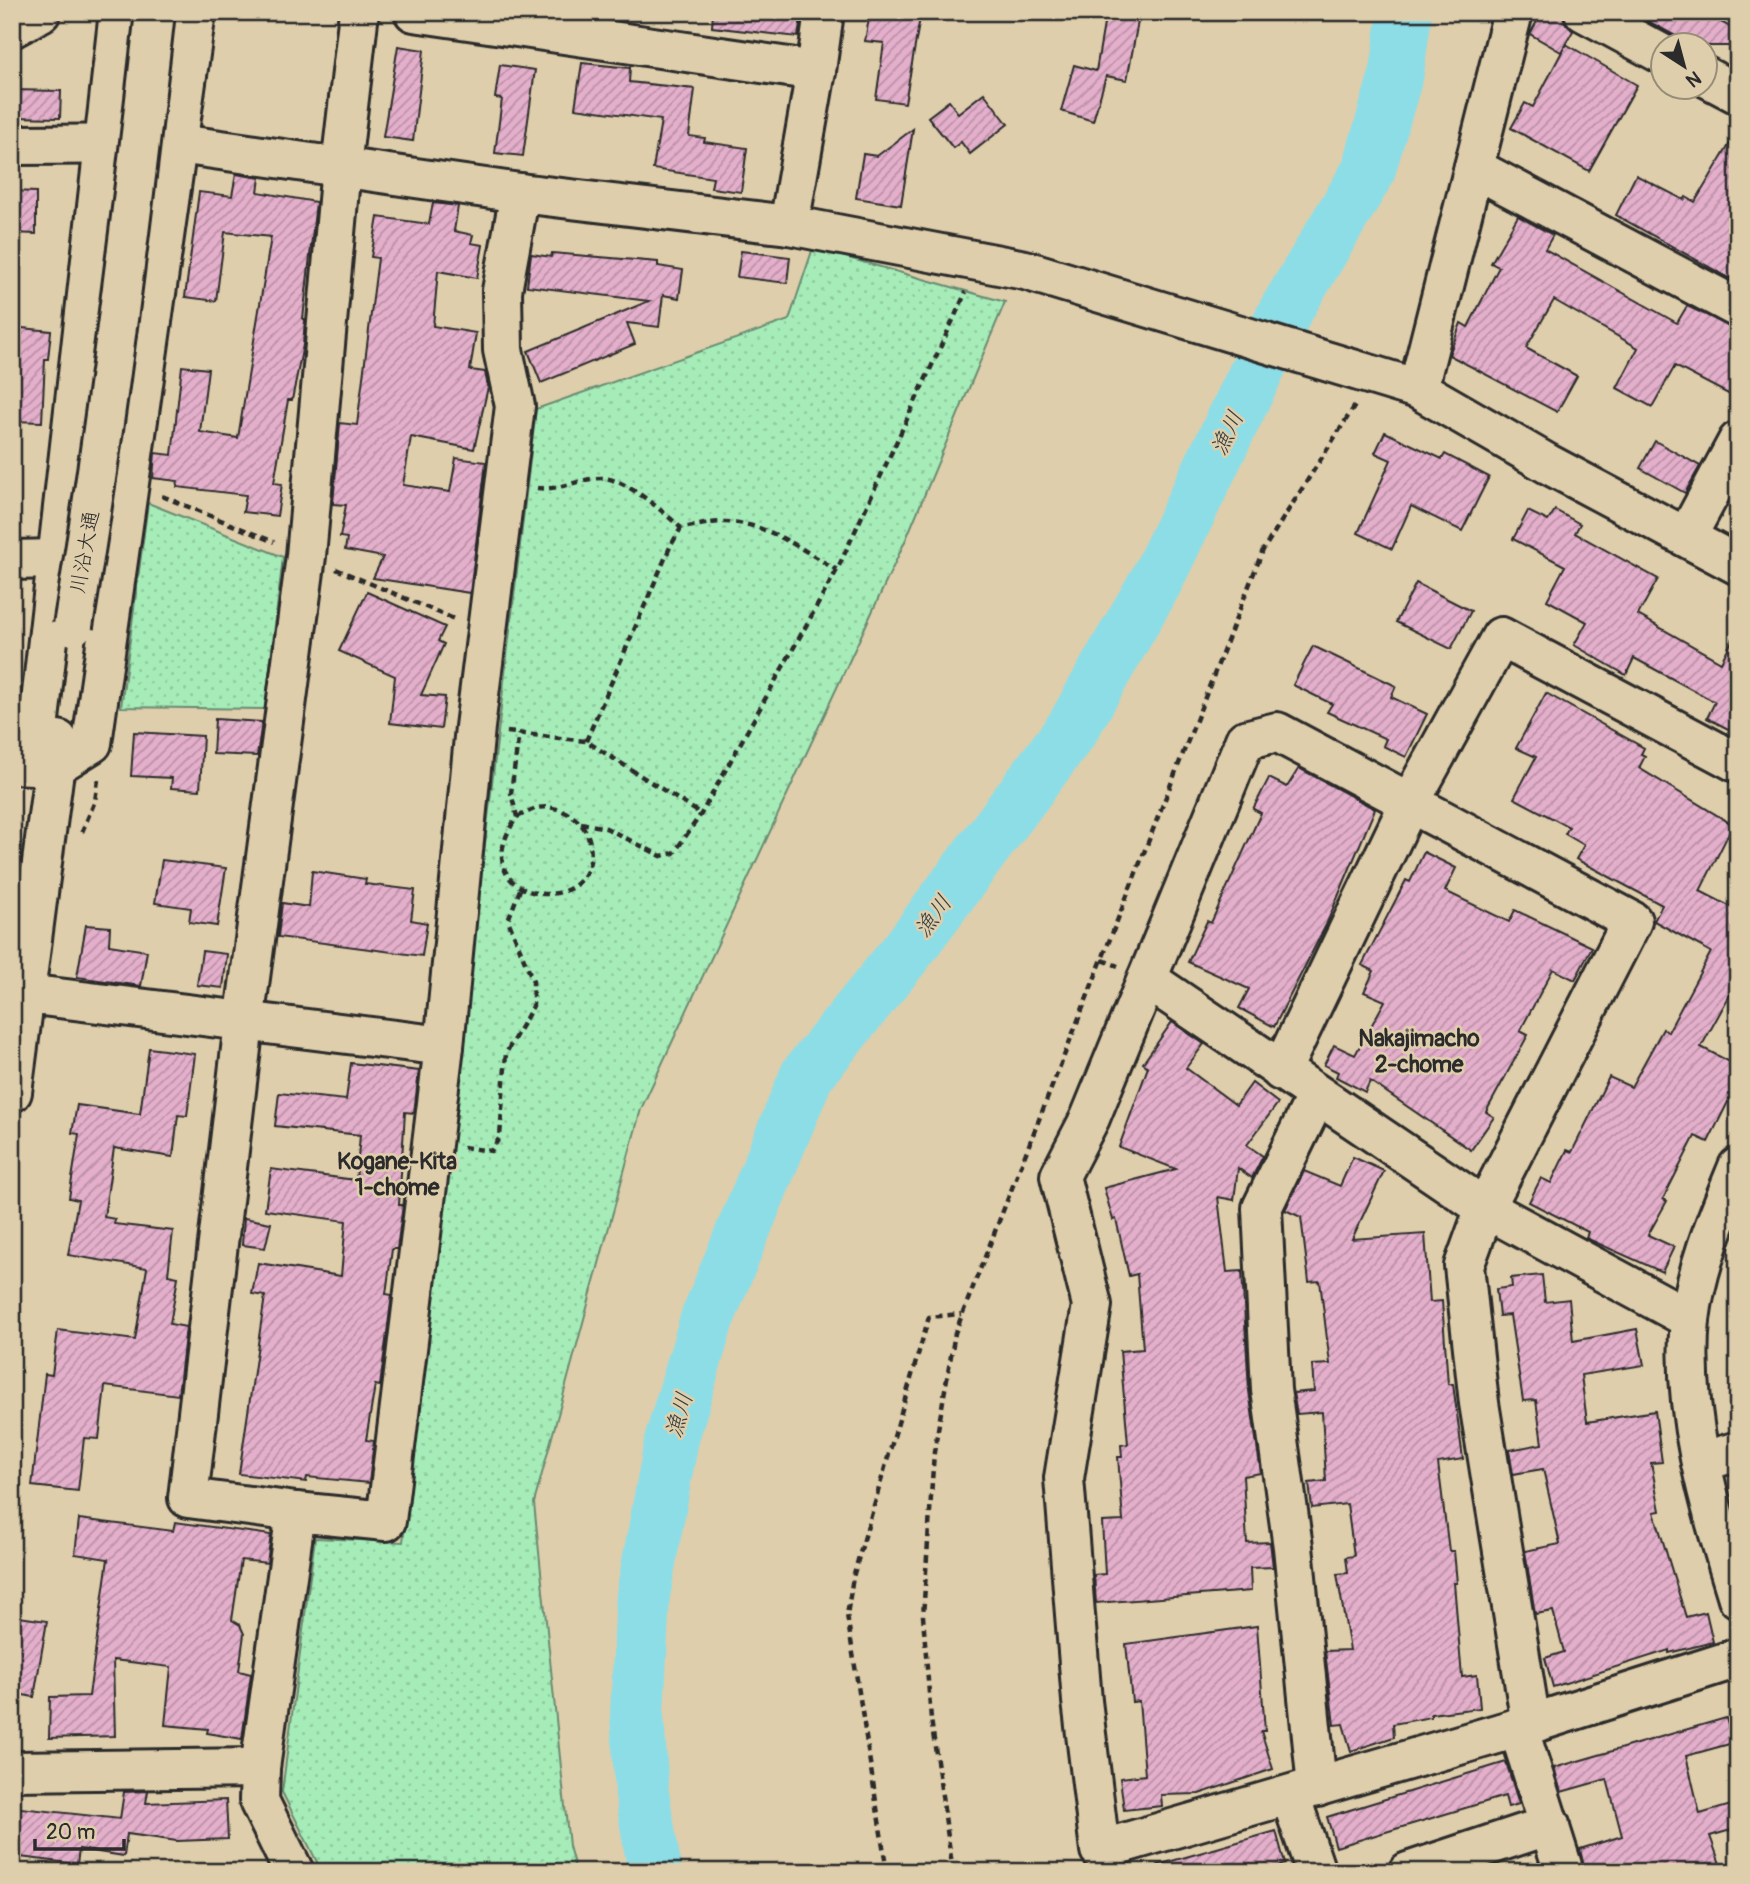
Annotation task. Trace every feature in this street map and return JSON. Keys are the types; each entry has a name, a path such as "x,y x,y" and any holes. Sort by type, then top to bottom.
{"street":[{"path":"12,28 41,12"},
{"path":"119,12 34,765 92,743 196,12"},
{"name":"川沿大通","path":"12,1092 22,980 34,765 73,626 96,489 128,255 155,12"},
{"path":"359,12 341,167 306,556 244,1023 188,1498 386,1521 444,1046 475,727 514,406 503,350 502,291 520,192"},
{"path":"789,225 824,12"},
{"path":"1418,389 1513,12"},
{"path":"1584,12 1648,46"},
{"path":"427,13 816,71"},
{"path":"1718,83 1738,94"},
{"path":"12,145 104,147 179,144 520,192 789,225 1024,270 1418,389 1548,464 1738,565"},
{"path":"1474,168 1738,308"},
{"path":"1687,536 1738,442"},
{"path":"12,560 57,559"},
{"path":"1281,1071 1409,804 1501,638 1738,763"},
{"path":"1564,1872 1549,1825 1525,1726 1479,1403 1464,1266 1485,1208 1632,921 1277,732 1245,740 1090,1118 1060,1176 1092,1305 1064,1478 1082,1701 1100,1850 1525,1726 1738,1658"},
{"path":"1147,979 1485,1208 1690,1319"},
{"path":"22,980 244,1023 444,1046"},
{"path":"1316,1872 1304,1791 1293,1547 1271,1390 1262,1208 1317,1095"},
{"path":"1738,1167 1706,1250 1690,1319 1690,1380 1701,1462 1709,1500 1738,1598"},
{"path":"1701,1462 1738,1451"},
{"path":"295,1872 259,1801 260,1768 296,1511"},
{"path":"12,1771 260,1768"},
{"path":"1408,1872 1549,1825"}],"path":[{"path":"581,823 590,844 588,867 575,886 553,895 530,893 512,880 502,859 504,836 517,817 539,808 562,809 581,823 606,828 661,856 674,853 701,814 838,570 968,287"},
{"path":"505,484 549,490 604,477 624,485 681,528 724,522 745,524 777,536 838,570"},
{"path":"153,492 487,633"},
{"path":"586,741 670,547 681,528"},
{"path":"475,727 586,741 701,814"},
{"path":"517,817 511,793 519,733"},
{"path":"80,836 95,801 99,773"},
{"path":"432,1143 491,1151 500,1137 506,1053 533,1006 533,981 508,920 522,887"},
{"path":"887,1872 847,1615 853,1577 929,1317 961,1314"}],"green space":[{"path":"813,248 1005,302 906,539 641,1109 534,1503 569,1846 576,1872 322,1872 282,1792 315,1538 403,1542 536,409 789,320"},
{"path":"148,503 283,557 265,709 121,707"}],"building":[{"path":"713,12 802,12 798,37 712,27"},
{"path":"870,12 921,12 905,103 876,99 884,43 865,41"},
{"path":"1106,12 1139,16 1127,80 1106,76 1093,121 1061,111 1074,65 1096,71"},
{"path":"1542,12 1562,12 1565,23 1573,31 1561,52 1530,34"},
{"path":"1631,12 1702,12 1738,31 1738,46 1718,46 1718,32 1668,32"},
{"path":"1566,44 1637,85 1589,171 1511,128 1525,103 1533,107"},
{"path":"398,46 424,50 413,141 383,137"},
{"path":"582,63 630,68 629,82 695,89 689,136 705,138 704,142 747,148 741,192 711,188 713,178 653,169 661,120 575,108"},
{"path":"500,65 535,70 523,156 495,153 502,99 495,98"},
{"path":"12,90 61,91 60,118 12,117"},
{"path":"984,93 1008,124 970,154 961,142 953,148 928,117 949,101 958,113"},
{"path":"913,129 901,205 856,198 863,154 877,156"},
{"path":"1738,130 1738,283 1616,215 1636,175 1684,200 1686,197 1695,202"},
{"path":"236,174 260,178 258,192 316,202 303,319 303,345 292,400 288,400 274,483 282,484 277,516 243,512 246,495 177,487 178,481 153,478 155,453 172,455 182,366 208,369 200,432 238,438 271,237 225,232 216,301 185,297 199,192 232,196"},
{"path":"12,191 36,192 36,234 12,233"},
{"path":"433,203 458,206 454,231 473,235 471,243 483,245 477,278 438,271 433,326 476,333 470,370 485,372 488,387 474,449 411,437 403,485 450,492 456,458 486,462 470,593 373,578 383,557 345,550 347,538 340,537 346,505 333,504 340,423 357,425 378,258 371,257 378,217 429,224"},
{"path":"1518,216 1553,235 1545,249 1677,323 1687,306 1738,330 1738,399 1675,366 1652,407 1617,388 1638,348 1554,300 1526,348 1577,376 1557,412 1449,355 1461,323 1468,327 1499,267 1491,263"},
{"path":"741,251 790,257 787,283 737,277"},
{"path":"552,253 658,262 658,266 683,270 679,298 663,295 659,327 627,323 635,344 541,383 528,351 649,301 527,286 531,254 551,257"},
{"path":"12,327 51,331 48,359 45,359 42,422 12,421"},
{"path":"1385,432 1442,459 1445,454 1489,477 1462,531 1411,506 1392,549 1358,533 1391,460 1375,453"},
{"path":"1655,441 1700,466 1685,493 1640,468"},
{"path":"1555,510 1580,524 1575,533 1658,579 1638,615 1721,662 1738,629 1738,734 1707,718 1715,702 1634,658 1626,675 1574,645 1587,622 1547,600 1565,566 1513,539 1528,511 1548,521"},
{"path":"1416,583 1471,611 1451,649 1396,622"},
{"path":"367,592 445,627 438,641 444,644 421,695 445,697 441,729 390,723 395,676 339,651"},
{"path":"1313,646 1396,686 1391,697 1427,714 1406,757 1383,746 1386,739 1327,712 1332,704 1293,685"},
{"path":"1546,693 1644,748 1641,754 1645,756 1639,768 1733,825 1700,891 1735,909 1738,904 1738,980 1701,1047 1738,1066 1738,1082 1708,1142 1695,1136 1663,1199 1667,1201 1648,1235 1674,1247 1662,1272 1586,1238 1588,1232 1529,1202 1541,1178 1551,1183 1567,1150 1572,1152 1609,1077 1631,1087 1663,1029 1668,1032 1711,952 1654,921 1662,905 1576,859 1584,845 1565,834 1569,827 1514,798 1536,757 1516,748"},
{"path":"215,719 262,722 257,756 213,754"},
{"path":"134,732 203,736 200,790 171,788 172,778 131,776"},
{"path":"1299,768 1375,809 1326,925 1274,1027 1239,1008 1249,989 1188,962 1207,921 1211,923 1261,813 1253,809 1269,778 1287,787"},
{"path":"1424,852 1456,868 1445,891 1509,922 1515,910 1592,947 1575,980 1553,969 1520,1031 1528,1035 1486,1112 1494,1117 1471,1150 1370,1081 1365,1092 1336,1077 1338,1072 1324,1065 1334,1045 1355,1055 1385,1001 1364,992 1374,971 1362,965 1406,880 1410,882"},
{"path":"162,860 226,868 217,926 189,922 191,908 155,903"},
{"path":"312,871 366,879 365,884 415,890 411,920 427,923 422,956 278,937 282,903 309,907"},
{"path":"86,925 110,927 109,945 147,951 141,986 77,977"},
{"path":"202,951 227,954 223,988 197,985"},
{"path":"1172,1022 1204,1044 1186,1068 1236,1105 1252,1083 1278,1103 1247,1145 1263,1156 1252,1178 1238,1168 1234,1200 1218,1197 1227,1272 1242,1271 1249,1391 1261,1473 1243,1476 1247,1543 1270,1542 1273,1567 1250,1568 1251,1591 1096,1603 1094,1575 1105,1574 1102,1522 1123,1521 1118,1457 1122,1457 1121,1445 1128,1444 1120,1351 1143,1349 1137,1274 1129,1276 1116,1219 1113,1220 1104,1188 1176,1169 1119,1147 1148,1067 1143,1063"},
{"path":"149,1048 195,1054 187,1116 178,1115 173,1157 114,1148 104,1217 115,1219 114,1224 173,1231 168,1275 178,1277 170,1324 186,1327 178,1395 105,1386 99,1439 84,1438 78,1491 32,1486 45,1374 52,1375 58,1330 135,1340 147,1268 68,1255 78,1200 69,1198 79,1134 72,1133 77,1105 140,1114"},
{"path":"351,1063 419,1071 414,1113 405,1112 399,1205 403,1205 397,1249 392,1249 386,1294 392,1295 380,1386 375,1385 366,1440 374,1441 369,1483 307,1477 306,1482 239,1474 265,1296 252,1294 258,1263 341,1276 346,1221 265,1210 271,1169 356,1180 360,1135 275,1126 279,1093 346,1100"},
{"path":"1353,1157 1384,1171 1352,1239 1425,1234 1430,1302 1442,1301 1448,1384 1453,1384 1463,1459 1438,1463 1449,1551 1454,1551 1462,1677 1477,1675 1480,1708 1431,1714 1431,1717 1393,1724 1394,1737 1351,1751 1343,1724 1334,1725 1325,1651 1350,1650 1337,1574 1348,1573 1346,1557 1354,1556 1347,1504 1312,1508 1309,1483 1326,1481 1322,1412 1297,1414 1293,1393 1314,1391 1312,1365 1330,1364 1320,1281 1309,1282 1301,1217 1285,1210 1304,1171 1340,1186"},
{"path":"244,1218 271,1223 265,1248 242,1245"},
{"path":"1542,1275 1545,1302 1569,1299 1573,1341 1637,1329 1644,1365 1581,1375 1587,1422 1655,1411 1662,1462 1651,1463 1660,1511 1654,1512 1686,1617 1706,1612 1713,1642 1669,1653 1669,1650 1553,1687 1545,1658 1564,1652 1553,1611 1535,1614 1525,1551 1560,1544 1543,1469 1513,1474 1509,1450 1542,1444 1536,1400 1523,1401 1510,1315 1499,1316 1496,1289 1512,1287 1511,1278"},
{"path":"79,1519 173,1531 175,1522 271,1535 267,1563 241,1560 232,1620 240,1625 244,1634 239,1671 251,1674 242,1739 207,1733 208,1729 165,1725 171,1667 113,1660 115,1736 49,1738 50,1697 89,1696 108,1559 75,1554"},
{"path":"12,1616 47,1621 34,1697 12,1693"},
{"path":"1257,1626 1265,1731 1261,1731 1273,1769 1199,1794 1161,1795 1162,1806 1124,1810 1120,1778 1145,1775 1139,1701 1132,1702 1126,1644"},
{"path":"1726,1718 1733,1743 1686,1756 1700,1814 1738,1803 1738,1828 1710,1836 1720,1864 1698,1872 1585,1872 1580,1849 1622,1836 1607,1779 1561,1792 1554,1768"},
{"path":"1506,1762 1519,1804 1508,1807 1505,1796 1336,1847 1327,1817"},
{"path":"148,1791 146,1803 226,1800 228,1839 177,1841 127,1834 124,1856 79,1849 77,1864 12,1856 12,1807 120,1819 124,1792"},
{"path":"1276,1831 1285,1864 1258,1872 1159,1872 1158,1865"}],"waterway":[{"name":"漁川","path":"655,1872 642,1794 637,1714 643,1595 672,1438 707,1319 807,1075 905,954 1072,729 1156,581 1285,312 1368,172 1397,72 1405,12"}],"district":[{"name":"Nakajimacho 2-chome","path":"1419,1051"},
{"name":"Kogane-Kita 1-chome","path":"397,1174"}]}
